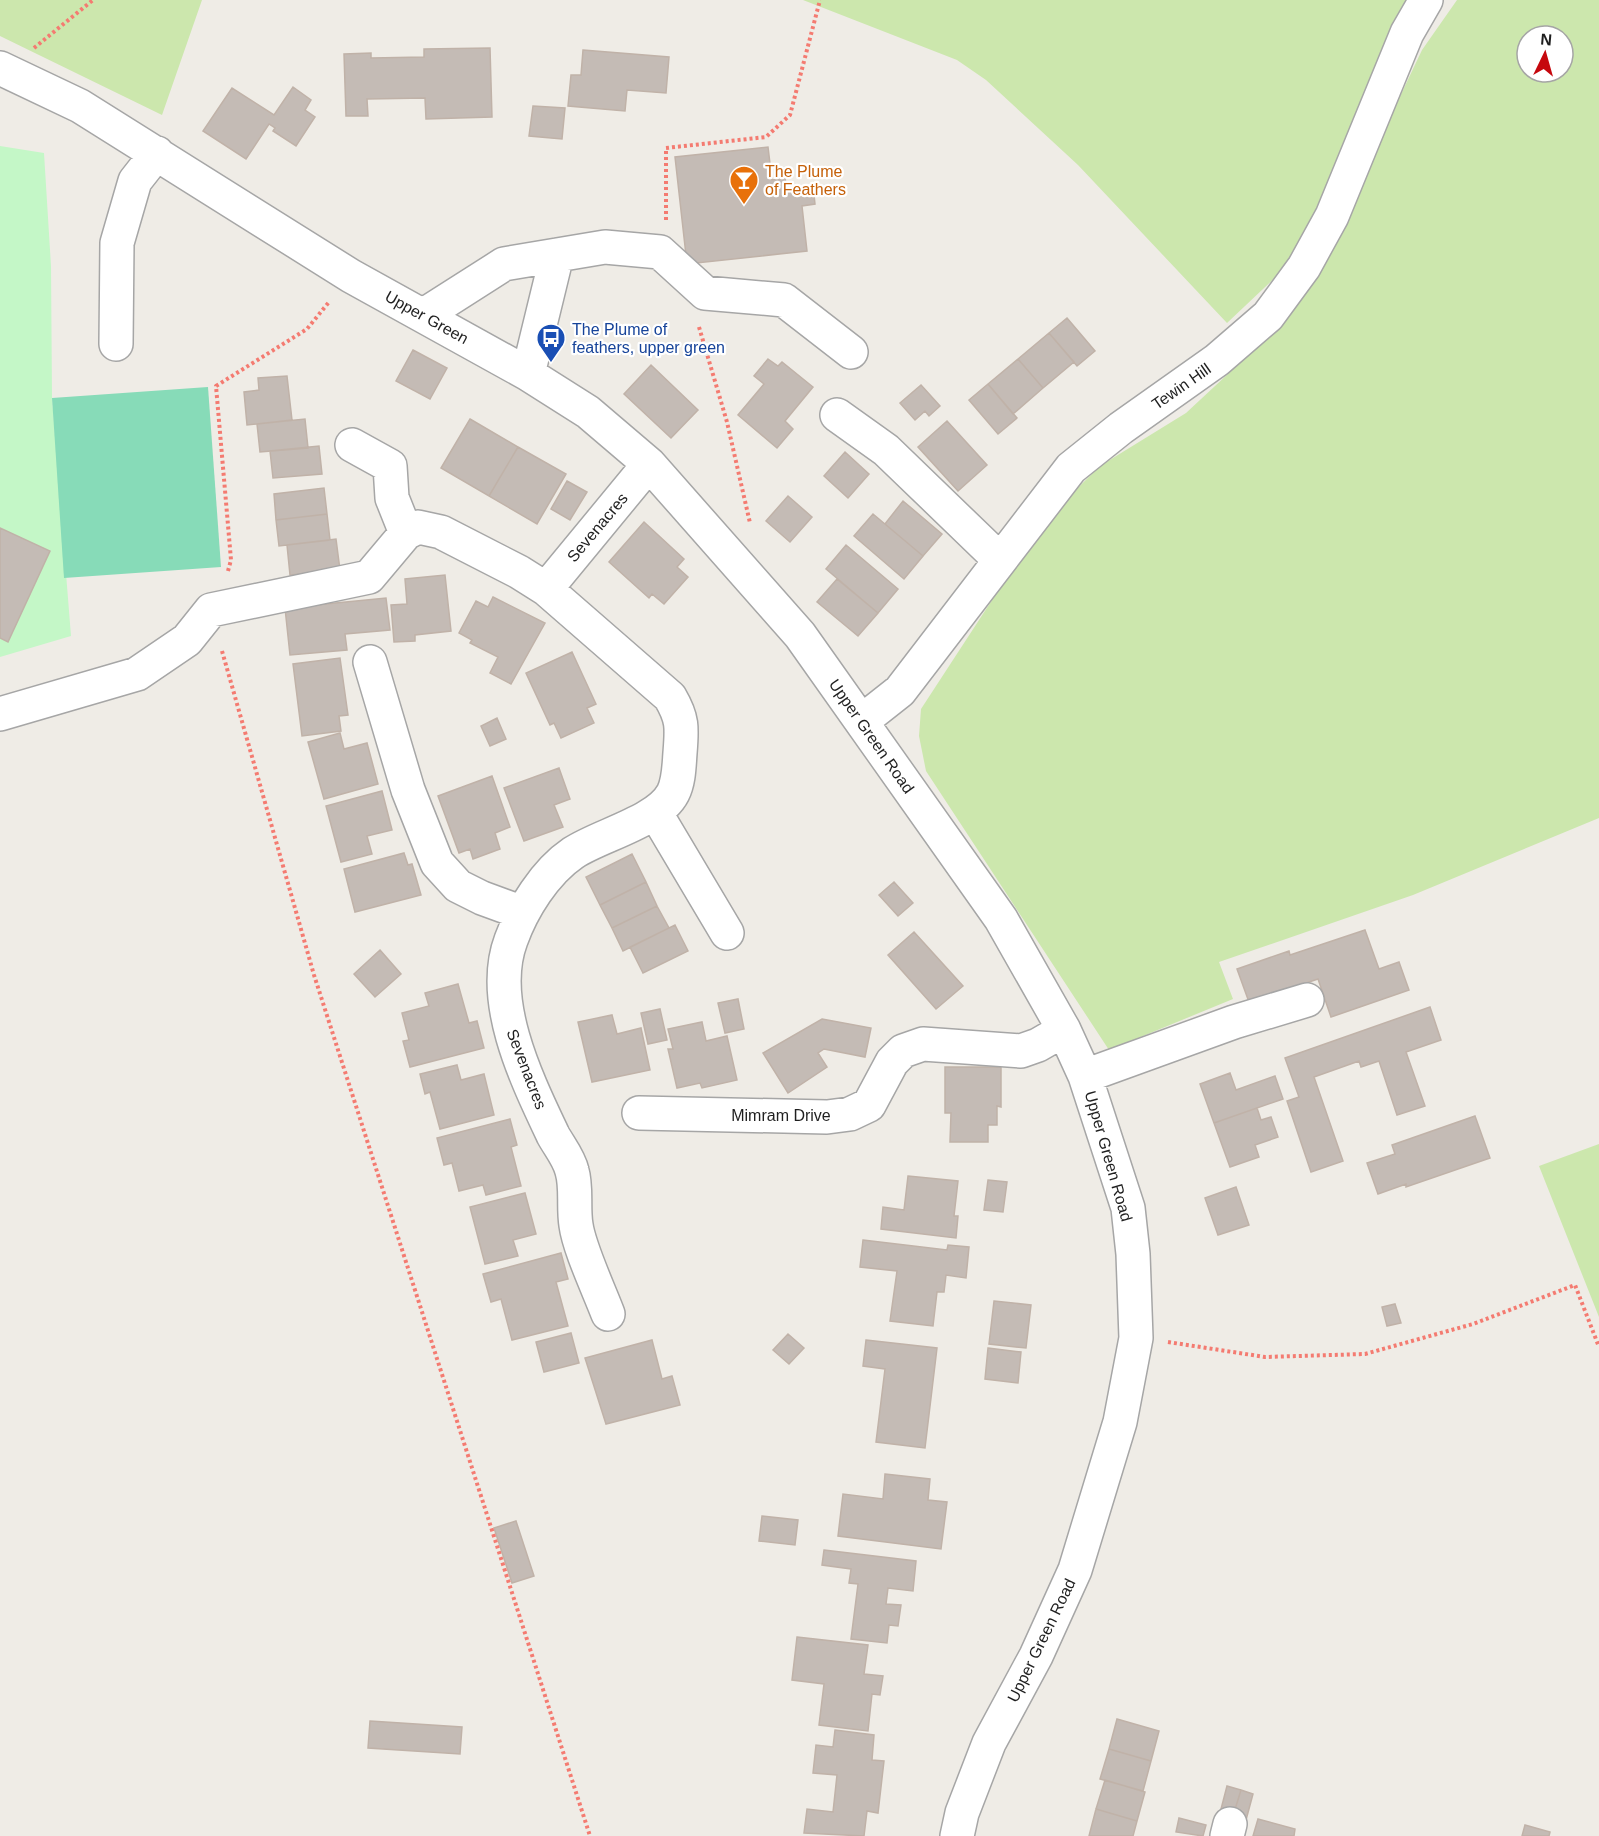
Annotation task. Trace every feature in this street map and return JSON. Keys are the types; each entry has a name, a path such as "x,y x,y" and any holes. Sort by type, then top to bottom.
{"street":[{"name":"Tewin Hill","path":"862,721 900,691 1071,468 1121,428 1217,360 1268,316 1304,267 1332,216 1407,33 1426,0"},
{"name":"Upper Green","path":"3,69 80,106 351,276 528,374 588,412 649,464 800,635"},
{"path":"116,344 117,243 135,182 157,153"},
{"path":"424,315 504,264 605,247 660,252 705,293 784,300 851,352"},
{"path":"528,374 557,255"},
{"path":"837,415 886,450 999,559"},
{"path":"0,714 137,674 187,640 211,610 369,578 406,533 392,498 390,466 352,446"},
{"name":"Sevenacres","path":"546,589 649,464"},
{"name":"Sevenacres","path":"406,533 418,527 441,532 519,572 546,589 670,697 682,722 679,771 673,794 655,812 573,853 551,872 523,913 510,942 505,974 506,1009 514,1042 553,1135 572,1169 576,1226 608,1314"},
{"name":"Upper Green Road","path":"800,635 1001,919 1064,1030 1085,1076 1128,1208 1133,1254 1136,1338 1120,1422 1074,1570 1036,1656 989,1743 962,1813 957,1836"},
{"path":"370,662 408,790 437,863 458,886 482,898 523,913"},
{"path":"655,812 727,933"},
{"path":"1085,1076 1234,1022 1307,1000"},
{"name":"Mimram Drive","path":"639,1113 827,1117 850,1114 870,1105 892,1062 903,1051 923,1044 1021,1051 1038,1045 1064,1030"}],"path":[{"path":"3,69 93,0"},
{"path":"660,252 666,230 666,148 766,137 790,115 820,0"},
{"path":"351,276 307,329 216,386 231,560 225,586 211,610 314,975 590,1836"},
{"path":"698,322 727,422 751,528 728,552"},
{"path":"1136,1338 1265,1357 1365,1354 1473,1324 1575,1286 1599,1347"}],"green space":[{"path":"0,0 202,0 162,115 0,36"},
{"path":"803,0 1411,0 1356,128 1311,221 1282,271 1227,323 1078,165 986,80 957,60"},
{"path":"1457,0 1599,0 1599,818 1413,895 1219,962 1233,999 1109,1050 926,771 919,736 921,709 1043,522 1100,466 1186,413 1258,346 1322,261 1422,50"},
{"path":"0,146 44,153 51,266 52,398 71,636 0,657"},
{"path":"208,387 221,567 64,578 52,398"},
{"path":"1599,1144 1599,1317 1539,1166"}],"building":[{"path":"490,48 492,117 426,119 425,98 367,99 368,116 346,116 344,54 371,53 371,58 424,57 424,49"},
{"path":"583,50 669,57 666,93 627,90 625,111 568,106 571,75 581,75"},
{"path":"293,87 311,100 305,110 315,117 296,146 273,131 275,128 269,124 246,159 203,131 232,88 274,115"},
{"path":"533,106 565,108 562,139 529,136"},
{"name":"The Plume of Feathers","path":"768,147 772,180 785,178 787,189 813,186 815,204 802,206 807,251 687,264 675,157"},
{"path":"1067,318 1095,351 1077,366 1049,333"},
{"path":"1049,333 1074,362 1043,388 1018,359"},
{"path":"413,350 447,368 430,399 396,381"},
{"path":"768,359 778,366 782,362 813,387 785,421 793,429 777,448 738,415 764,384 754,376"},
{"path":"1018,359 1043,388 1013,414 988,384"},
{"path":"651,365 698,410 671,438 624,394"},
{"path":"287,376 292,420 247,425 244,392 259,390 258,378"},
{"path":"988,384 1017,418 998,434 969,400"},
{"path":"921,385 940,406 929,416 925,411 915,420 900,403"},
{"path":"305,419 308,448 260,452 257,424"},
{"path":"470,419 518,447 489,496 441,468"},
{"path":"947,421 987,465 958,491 918,447"},
{"path":"319,446 322,474 273,478 270,451"},
{"path":"518,447 566,474 537,524 489,496"},
{"path":"845,452 869,474 848,498 824,476"},
{"path":"567,481 587,492 570,520 551,509"},
{"path":"324,488 327,514 276,520 274,494"},
{"path":"788,496 812,517 790,542 766,521"},
{"path":"903,501 942,534 923,556 885,524"},
{"path":"327,514 330,540 279,546 276,520"},
{"path":"873,514 923,556 904,579 854,536"},
{"path":"644,522 684,559 677,567 688,577 664,604 652,594 649,598 609,562"},
{"path":"0,528 50,551 8,642 0,638"},
{"path":"336,539 340,570 290,575 287,545"},
{"path":"846,545 898,589 878,613 826,569"},
{"path":"445,575 451,631 415,635 415,641 394,642 391,605 407,604 405,579"},
{"path":"837,579 878,613 858,636 817,602"},
{"path":"493,597 545,623 511,684 490,673 498,657 470,643 472,640 459,633 476,601 488,607"},
{"path":"386,598 390,630 345,634 347,650 290,655 285,608"},
{"path":"572,652 596,704 587,708 594,723 561,738 554,723 550,725 526,673"},
{"path":"340,658 348,715 339,716 341,731 302,736 293,664"},
{"path":"497,718 506,739 490,746 481,726"},
{"path":"340,733 344,749 367,743 378,784 324,799 308,742"},
{"path":"559,768 570,799 554,805 563,827 524,841 504,788"},
{"path":"492,776 510,827 495,833 500,849 473,859 470,849 459,853 438,796"},
{"path":"382,791 392,830 367,836 372,854 341,862 326,806"},
{"path":"404,853 408,865 412,864 421,895 355,912 344,869"},
{"path":"632,854 646,882 600,905 586,877"},
{"path":"646,882 657,906 612,928 600,905"},
{"path":"894,882 913,903 898,916 879,895"},
{"path":"657,906 669,928 623,951 612,928"},
{"path":"675,925 688,951 643,973 630,947"},
{"path":"1365,930 1379,969 1399,962 1409,990 1331,1017 1318,979 1249,1002 1237,969 1289,951 1290,955"},
{"path":"914,932 963,986 936,1009 888,955"},
{"path":"380,950 401,974 375,997 354,974"},
{"path":"458,984 469,1023 477,1021 484,1048 410,1067 403,1041 409,1040 402,1013 429,1006 425,993"},
{"path":"738,999 744,1029 725,1033 718,1003"},
{"path":"1430,1007 1441,1040 1406,1052 1425,1106 1397,1115 1379,1061 1361,1067 1359,1061 1314,1077 1343,1161 1311,1172 1287,1101 1299,1097 1285,1058"},
{"path":"660,1009 667,1040 648,1044 641,1013"},
{"path":"612,1015 617,1034 641,1028 650,1070 592,1082 578,1022"},
{"path":"822,1019 871,1028 865,1057 824,1049 818,1053 827,1067 788,1093 763,1053"},
{"path":"702,1022 706,1041 727,1036 737,1080 702,1088 700,1083 677,1088 668,1049 673,1049 668,1029"},
{"path":"457,1065 461,1080 484,1074 494,1115 440,1129 430,1092 425,1094 420,1074"},
{"path":"945,1067 1001,1067 1001,1107 997,1106 997,1125 988,1125 988,1142 950,1142 951,1113 945,1113"},
{"path":"1230,1073 1236,1090 1275,1076 1283,1099 1214,1123 1200,1084"},
{"path":"1257,1108 1261,1120 1271,1117 1278,1137 1255,1145 1259,1157 1230,1167 1214,1123"},
{"path":"1475,1116 1490,1158 1406,1187 1406,1184 1378,1194 1367,1163 1395,1154 1392,1145"},
{"path":"510,1119 517,1145 511,1147 521,1186 486,1195 483,1185 459,1191 452,1163 444,1165 437,1138"},
{"path":"908,1176 958,1181 954,1216 958,1216 956,1238 881,1229 883,1207 904,1210"},
{"path":"988,1180 1007,1182 1003,1212 984,1210"},
{"path":"1236,1187 1249,1225 1218,1235 1205,1198"},
{"path":"525,1193 536,1234 513,1240 518,1256 485,1264 470,1207"},
{"path":"863,1240 947,1250 948,1245 969,1247 966,1278 946,1275 944,1292 937,1292 933,1326 890,1321 897,1271 860,1267"},
{"path":"561,1253 568,1279 556,1282 568,1326 512,1340 501,1299 491,1302 483,1274"},
{"path":"994,1301 1031,1305 1026,1348 989,1344"},
{"path":"1395,1304 1401,1323 1387,1326 1382,1307"},
{"path":"571,1333 579,1363 544,1372 536,1342"},
{"path":"788,1334 804,1348 789,1364 773,1350"},
{"path":"652,1340 662,1379 672,1376 680,1405 606,1424 585,1358"},
{"path":"866,1340 937,1348 925,1448 876,1442 885,1369 863,1366"},
{"path":"988,1348 1021,1352 1018,1383 985,1379"},
{"path":"885,1474 930,1479 928,1500 947,1502 941,1549 838,1536 843,1494 883,1499"},
{"path":"762,1516 798,1520 795,1545 759,1541"},
{"path":"516,1521 534,1576 512,1583 494,1528"},
{"path":"824,1550 916,1561 913,1591 888,1588 886,1604 901,1605 898,1626 889,1625 887,1643 851,1639 858,1584 849,1583 851,1569 822,1565"},
{"path":"797,1637 868,1645 864,1674 883,1676 880,1695 872,1694 868,1731 819,1725 824,1684 792,1680"},
{"path":"1117,1719 1159,1731 1151,1761 1109,1749"},
{"path":"370,1721 462,1727 460,1754 368,1748"},
{"path":"835,1730 874,1735 872,1760 884,1761 878,1813 867,1811 864,1836 804,1833 807,1809 833,1812 837,1775 813,1773 816,1745 833,1747"},
{"path":"1109,1749 1151,1761 1143,1791 1100,1779"},
{"path":"1105,1780 1145,1792 1137,1821 1096,1809"},
{"path":"1227,1786 1241,1790 1233,1816 1220,1813"},
{"path":"1241,1790 1253,1794 1246,1820 1233,1816"},
{"path":"1096,1809 1137,1821 1133,1836 1089,1836"},
{"path":"1179,1818 1206,1825 1203,1836 1176,1832"},
{"path":"1258,1819 1295,1829 1294,1836 1253,1836"},
{"path":"1525,1825 1550,1832 1549,1836 1522,1836"}],"place":[{"name":"The Plume of Feathers","path":"744,206"},
{"name":"The Plume of feathers, upper green","path":"551,364"}]}
